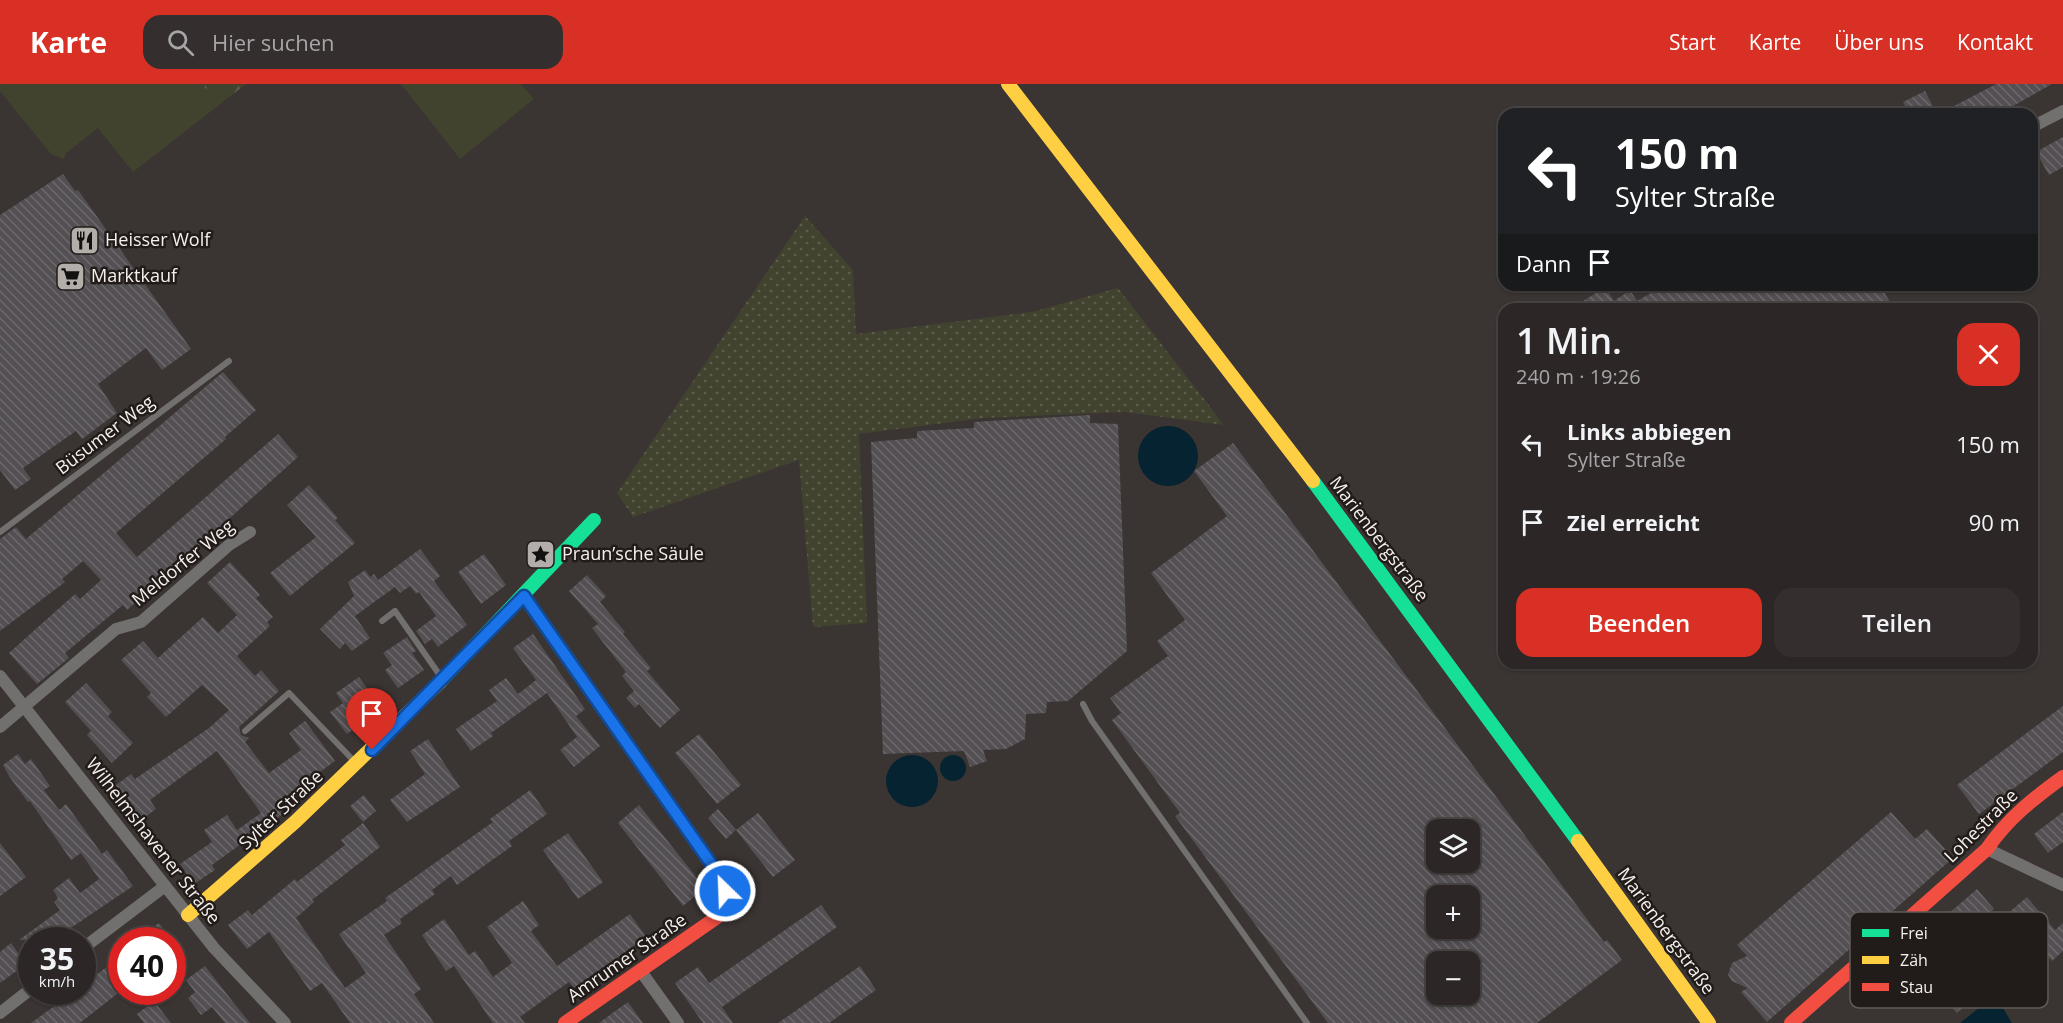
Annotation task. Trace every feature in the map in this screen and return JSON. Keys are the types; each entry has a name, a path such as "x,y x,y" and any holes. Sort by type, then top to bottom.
{"street":[{"name":"Marienbergstraße","path":"1008,84 1297,460 1533,778 1709,1023"},
{"path":"2038,124 2063,111"},
{"name":"Sylter Straße","path":"188,915 248,865 357,764 443,680 594,520"},
{"name":"Meldorfer Weg","path":"0,728 116,629 141,622 230,545 250,532"},
{"name":"Amrumer Straße","path":"524,596 719,875 725,891 723,913 565,1023"},
{"name":"Wilhelmshavener Straße","path":"0,676 188,915 285,1023"},
{"name":"Lohestraße","path":"1916,912 1987,849 1998,831 2019,810 2063,777"},
{"path":"1987,849 2063,885"},
{"path":"96,938 165,886"},
{"path":"640,970 678,1023"},
{"name":"Lohestraße","path":"1791,1023 1850,971"},
{"path":"0,1013 18,999"}],"lane":[{"name":"Büsumer Weg","path":"0,532 229,361"},
{"path":"382,621 395,611 443,680"},
{"path":"245,731 289,693 357,764"},
{"path":"1083,704 1092,721 1307,1023"}],"green space":[{"path":"0,84 196,84 228,98 133,172 98,128 65,154 64,159 51,154 0,91"},
{"path":"196,84 246,84 228,98"},
{"path":"401,84 521,84 534,99 460,159"},
{"path":"805,216 853,270 856,334 1032,312 1118,288 1224,425 1125,412 983,418 859,434 867,623 813,627 799,460 633,517 617,493"}],"water":[{"path":"1168,426 1185,431 1193,439 1198,456 1193,473 1185,481 1168,486 1151,481 1143,473 1138,456 1143,439 1151,431"},
{"path":"912,755 922,757 930,763 936,771 938,781 936,791 930,799 922,805 912,807 902,805 894,799 888,791 886,781 888,771 894,763 902,757"},
{"path":"953,755 962,759 966,768 962,777 953,781 944,777 940,768 944,759"},
{"path":"1979,1008 2003,1008 2012,1023 1960,1023"}],"building":[{"path":"1996,84 2052,84 2010,108 1950,108"},
{"path":"1925,91 1934,108 1906,108 1903,102"},
{"path":"2063,137 2063,167 2049,175 2038,156 2038,151"},
{"name":"Marktkauf","path":"63,174 75,191 78,190 191,349 162,370 146,348 98,384 117,413 82,439 76,431 23,468 31,479 15,490 0,470 0,215"},
{"path":"1599,291 1608,291 1614,301 1631,291 1637,301 1654,291 1884,291 1890,303 1580,303"},
{"path":"223,372 256,410 225,437 226,439 116,533 137,557 278,434 298,457 127,610 123,605 65,653 69,658 37,684 9,653 75,594 80,599 101,580 83,561 62,579 65,582 0,631 0,539 16,527 26,539"},
{"path":"1090,415 1090,423 1118,424 1127,651 1068,701 1047,702 1046,713 1026,714 1025,739 1006,749 983,750 987,761 970,767 964,751 883,754 871,442 917,438 917,431 974,428 974,422"},
{"path":"1233,443 1604,942 1607,940 1622,960 1537,1023 1328,1023 1175,816 1180,813 1112,720 1121,713 1110,698 1168,656 1157,641 1185,620 1151,573 1227,516 1194,471"},
{"path":"309,485 338,518 335,520 355,543 290,596 270,573 316,537 287,505"},
{"path":"420,549 440,576 434,581 467,625 438,647 432,639 425,644 416,631 436,616 419,592 416,594 410,586 400,593 395,587 355,616 370,638 352,651 345,643 340,649 320,629 354,596 348,582 365,570 370,577 374,574 378,580"},
{"path":"484,554 506,585 481,604 458,572"},
{"path":"230,562 260,595 256,598 273,617 267,622 270,626 237,656 255,676 261,670 279,691 239,727 241,735 249,738 245,742 269,773 301,750 289,733 305,721 335,761 287,796 294,806 212,865 215,870 194,884 180,864 212,842 204,830 227,815 237,830 261,813 217,751 150,800 156,809 140,821 116,785 131,774 135,779 209,728 229,710 202,685 166,717 147,697 151,693 121,660 143,641 158,658 203,617 218,633 237,615 207,583"},
{"path":"587,575 606,596 600,602 651,668 647,671 680,710 660,728 639,704 635,708 626,698 634,691 622,676 626,672 592,628 598,624 569,591"},
{"path":"533,634 585,709 576,716 600,746 574,767 560,750 577,737 547,693 491,733 493,736 471,751 456,729 497,701 489,690 506,678 518,694 536,680 513,648"},
{"path":"407,637 416,651 412,653 424,670 398,688 385,670 392,665 383,653"},
{"path":"359,677 382,709 347,734 330,712 343,703 336,693"},
{"path":"86,683 112,712 108,716 133,743 112,763 87,735 91,731 65,702"},
{"path":"2063,706 2063,752 1979,814 1957,785"},
{"path":"699,734 741,785 717,804 675,753"},
{"path":"428,739 460,787 407,822 390,800 425,774 410,751"},
{"path":"18,754 25,764 31,759 50,786 44,790 59,810 66,804 102,854 107,850 133,886 72,927 37,927 60,910 54,902 58,898 53,890 69,878 80,893 99,879 81,853 71,860 3,765"},
{"path":"530,790 547,814 509,841 512,846 457,885 451,876 432,890 435,894 400,919 402,923 384,935 421,989 414,994 434,1023 350,1023 322,983 310,991 269,932 247,949 228,925 248,910 252,915 295,879 297,882 345,845 341,840 363,823 380,847 312,900 314,902 296,918 345,988 366,973 339,934 387,901 385,898 493,822 490,819"},
{"path":"364,795 376,811 363,822 350,806"},
{"path":"639,805 705,888 683,906 618,823"},
{"path":"718,809 736,830 726,839 708,818"},
{"path":"1891,812 1915,839 1927,829 1953,858 1892,912 1850,912 1850,949 1767,1022 1741,992 1747,988 1732,981 1728,975 1732,963 1747,956 1737,945"},
{"path":"2063,812 2063,842 2048,853 2034,834"},
{"path":"758,813 795,860 773,877 736,830"},
{"path":"568,833 603,882 578,899 543,850"},
{"path":"0,843 26,877 0,896"},
{"path":"1977,889 1994,909 1991,912 1950,912"},
{"path":"2027,897 2040,912 2009,912"},
{"path":"523,901 539,925 531,931 557,966 630,914 646,937 574,988 569,982 549,996 520,1017 525,1023 493,1023 454,966 446,971 422,935 444,919 469,955 475,951 493,977 512,963 487,927"},
{"path":"821,905 837,927 722,1007 733,1023 703,1023 675,983 698,967 709,983"},
{"path":"2048,922 2055,930 2063,923 2063,951 2052,961 2048,956"},
{"path":"11,943 18,953 18,970 0,983 0,952"},
{"path":"108,966 108,1001 80,1023 31,1023 56,1005 96,1005 96,975"},
{"path":"205,966 250,1023 225,1023 212,1007 201,1015 188,998 195,992 186,980"},
{"path":"860,966 876,990 829,1023 778,1023"},
{"path":"628,1002 643,1023 599,1023 618,1009"},
{"path":"149,1005 157,1005 171,1023 144,1023 137,1014"},
{"path":"1952,1008 1962,1008 1957,1013"}],"traffic: fast":[{"path":"1313,481 1578,841"},
{"path":"440,682 594,520"},
{"path":"524,596 661,792"}],"traffic: slow":[{"path":"1008,84 1313,481"},
{"path":"188,915 295,822 440,682"},
{"path":"1578,841 1709,1023"}],"traffic: jam":[{"path":"1916,912 1987,849 2003,828 2022,810 2063,777"},
{"path":"565,1023 723,913 725,891 719,875 661,792"},
{"path":"1791,1023 1850,971"}],"place":[{"name":"Heisser Wolf","path":"84,240"},
{"name":"Marktkauf","path":"70,276"},
{"name":"Praun’sche Säule","path":"541,554"}],"route":[{"path":"372,750 524,596 656,782 719,875 725,891"}]}
